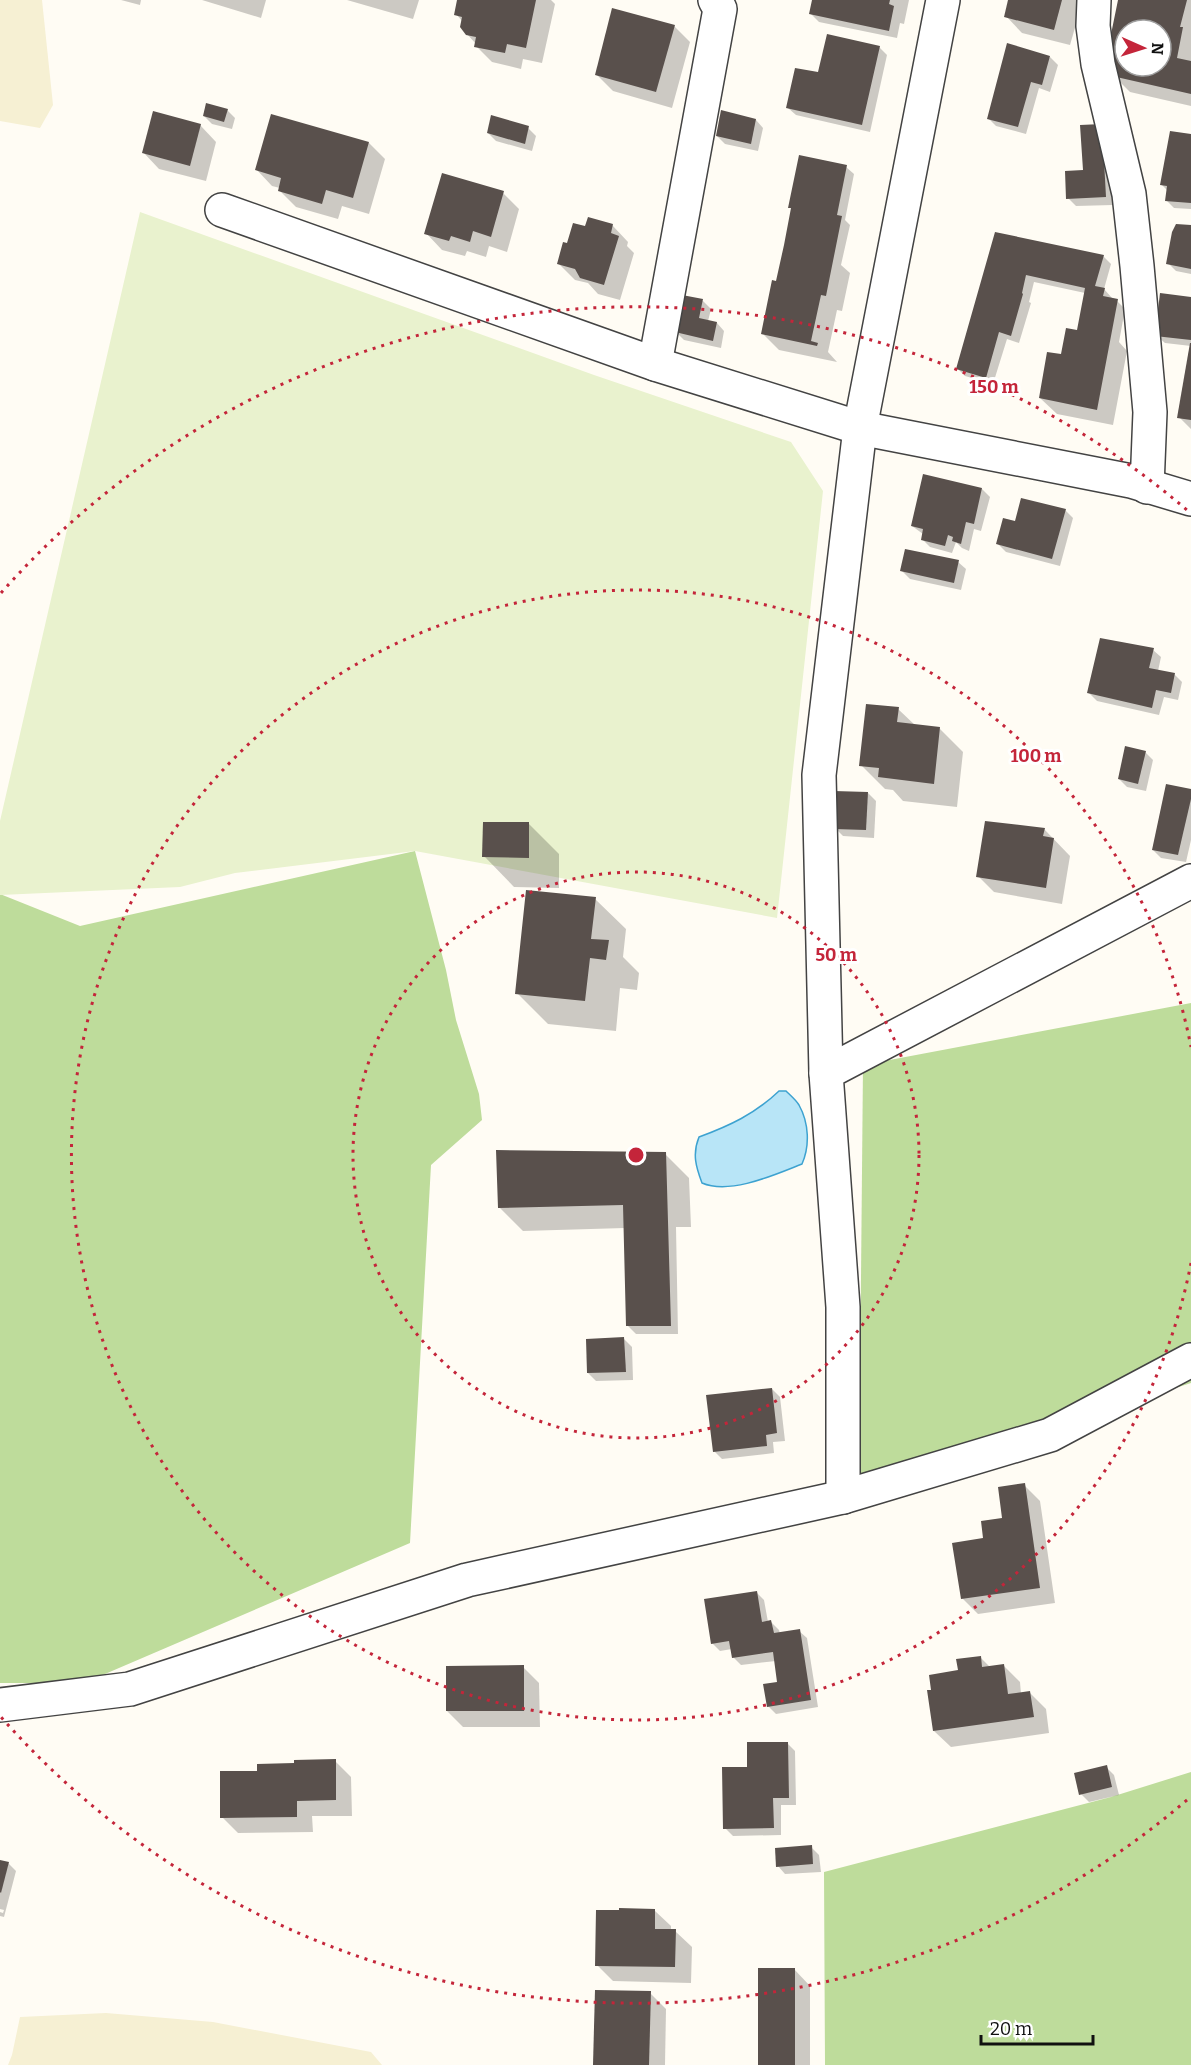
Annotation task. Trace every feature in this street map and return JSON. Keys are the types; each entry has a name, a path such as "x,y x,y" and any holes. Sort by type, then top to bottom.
{"street":[{"path":"655,364 720,9 715,0"},
{"path":"843,1497 843,1307 826,1073 819,775 860,428 943,0"},
{"path":"1094,0 1093,26 1098,64 1129,194 1137,266 1150,412 1147,487"},
{"path":"222,210 655,364 860,428 1131,481 1191,499"},
{"path":"826,1073 1191,881"},
{"path":"0,1705 130,1689 467,1580 843,1497 1050,1435 1191,1360"}],"shaded area":[{"path":"0,0 42,0 53,105 40,128 0,121"},
{"path":"106,2013 213,2022 371,2052 382,2065 8,2065 20,2017"}],"green space":[{"path":"140,212 594,375 791,442 823,491 777,918 415,851 235,873 180,887 0,895 0,821"},
{"path":"415,851 446,970 456,1020 479,1094 482,1120 431,1165 410,1543 84,1683 0,1683 0,894 80,926"},
{"path":"1191,1003 1191,1383 859,1490 863,1065"},
{"path":"1191,1772 1191,2065 825,2065 824,1872 1111,1797"}],"water":[{"path":"779,1091 786,1091 795,1099 805,1119 807,1142 802,1164 739,1185 726,1187 702,1183 696,1160 699,1137 741,1118 761,1106"}],"building":[{"path":"457,0 536,0 526,48 507,44 505,53 474,47 476,37 466,35 460,27 462,17 454,15"},
{"path":"812,0 890,0 889,4 894,6 889,31 809,14"},
{"path":"1008,0 1062,0 1054,30 1004,17"},
{"path":"1118,0 1187,0 1180,27 1183,27 1177,58 1191,61 1191,94 1121,78 1173,78 1173,18 1114,18"},
{"path":"612,8 675,25 656,92 595,75"},
{"path":"1113,24 1113,76 1109,44"},
{"path":"827,34 880,46 862,125 786,108 795,68 818,72"},
{"path":"1007,43 1050,56 1042,85 1031,82 1018,127 987,119"},
{"path":"206,103 228,109 224,122 203,116"},
{"path":"721,110 756,119 751,144 716,136"},
{"path":"153,111 201,124 190,166 142,153"},
{"path":"271,114 369,142 353,198 326,190 322,204 278,191 281,178 255,170"},
{"path":"491,115 529,126 525,144 487,133"},
{"path":"1102,124 1106,197 1066,199 1065,171 1083,170 1080,125"},
{"path":"1170,131 1191,134 1191,203 1165,201 1167,186 1160,185"},
{"path":"799,155 847,165 837,215 842,216 826,296 821,295 811,341 818,343 817,346 761,334 772,280 776,281 784,245 791,208 788,208"},
{"path":"442,173 504,191 491,237 473,231 470,242 451,236 449,241 424,234"},
{"path":"588,217 613,224 611,233 619,236 604,285 580,278 575,269 557,264 563,242 567,243 573,223 585,226"},
{"path":"1176,224 1191,225 1191,269 1166,264 1172,232"},
{"path":"995,232 1104,255 1095,286 1105,288 1103,296 1118,299 1097,410 1039,398 1047,352 1061,354 1066,328 1077,330 1085,288 1026,275 1011,336 999,332 986,378 956,369"},
{"path":"1160,293 1191,297 1191,340 1155,336"},
{"path":"682,295 703,299 699,318 717,322 713,341 675,332"},
{"path":"1191,343 1191,420 1177,418"},
{"path":"923,474 982,488 974,524 966,522 961,544 952,541 953,537 948,535 945,546 921,540 923,529 911,526"},
{"path":"1021,498 1066,509 1052,559 996,544 1003,518 1015,521"},
{"path":"905,549 959,560 954,583 900,571"},
{"path":"1100,638 1154,648 1149,668 1175,673 1171,693 1156,690 1152,708 1087,693"},
{"path":"866,704 899,707 897,722 940,727 934,784 878,777 879,768 859,766"},
{"path":"1125,746 1146,751 1138,784 1118,779"},
{"path":"1166,784 1191,789 1191,799 1178,855 1152,850"},
{"path":"834,791 868,792 866,830 834,829"},
{"path":"985,821 1045,828 1043,836 1054,838 1046,888 976,877"},
{"path":"483,822 529,822 529,858 482,857"},
{"path":"526,890 596,897 591,939 609,940 606,960 590,958 585,1001 515,994"},
{"path":"496,1150 666,1152 671,1326 626,1326 623,1205 498,1208"},
{"path":"624,1337 626,1372 587,1373 586,1339"},
{"path":"772,1388 777,1433 766,1435 767,1446 713,1452 706,1395"},
{"path":"1025,1483 1040,1588 961,1599 952,1543 983,1538 981,1521 1002,1518 998,1487"},
{"path":"757,1591 762,1622 771,1620 774,1633 800,1629 811,1700 767,1707 763,1684 777,1682 773,1652 732,1658 729,1641 711,1644 704,1599"},
{"path":"981,1656 982,1667 1004,1664 1008,1694 1030,1691 1034,1717 933,1731 927,1690 931,1690 929,1675 958,1670 956,1659"},
{"path":"524,1665 524,1711 446,1711 446,1666"},
{"path":"747,1742 788,1742 789,1798 773,1798 774,1828 723,1829 722,1767 747,1767"},
{"path":"336,1759 336,1800 297,1801 297,1817 220,1818 220,1771 257,1771 257,1764"},
{"path":"1107,1765 1112,1787 1079,1795 1074,1773"},
{"path":"812,1845 813,1864 776,1867 775,1848"},
{"path":"0,1860 9,1862 1,1893 0,1892"},
{"path":"619,1908 655,1909 655,1929 676,1929 675,1967 595,1966 596,1910 619,1910"},
{"path":"758,1968 795,1968 795,2065 758,2065"},
{"path":"595,1990 651,1991 649,2065 593,2065"}]}
